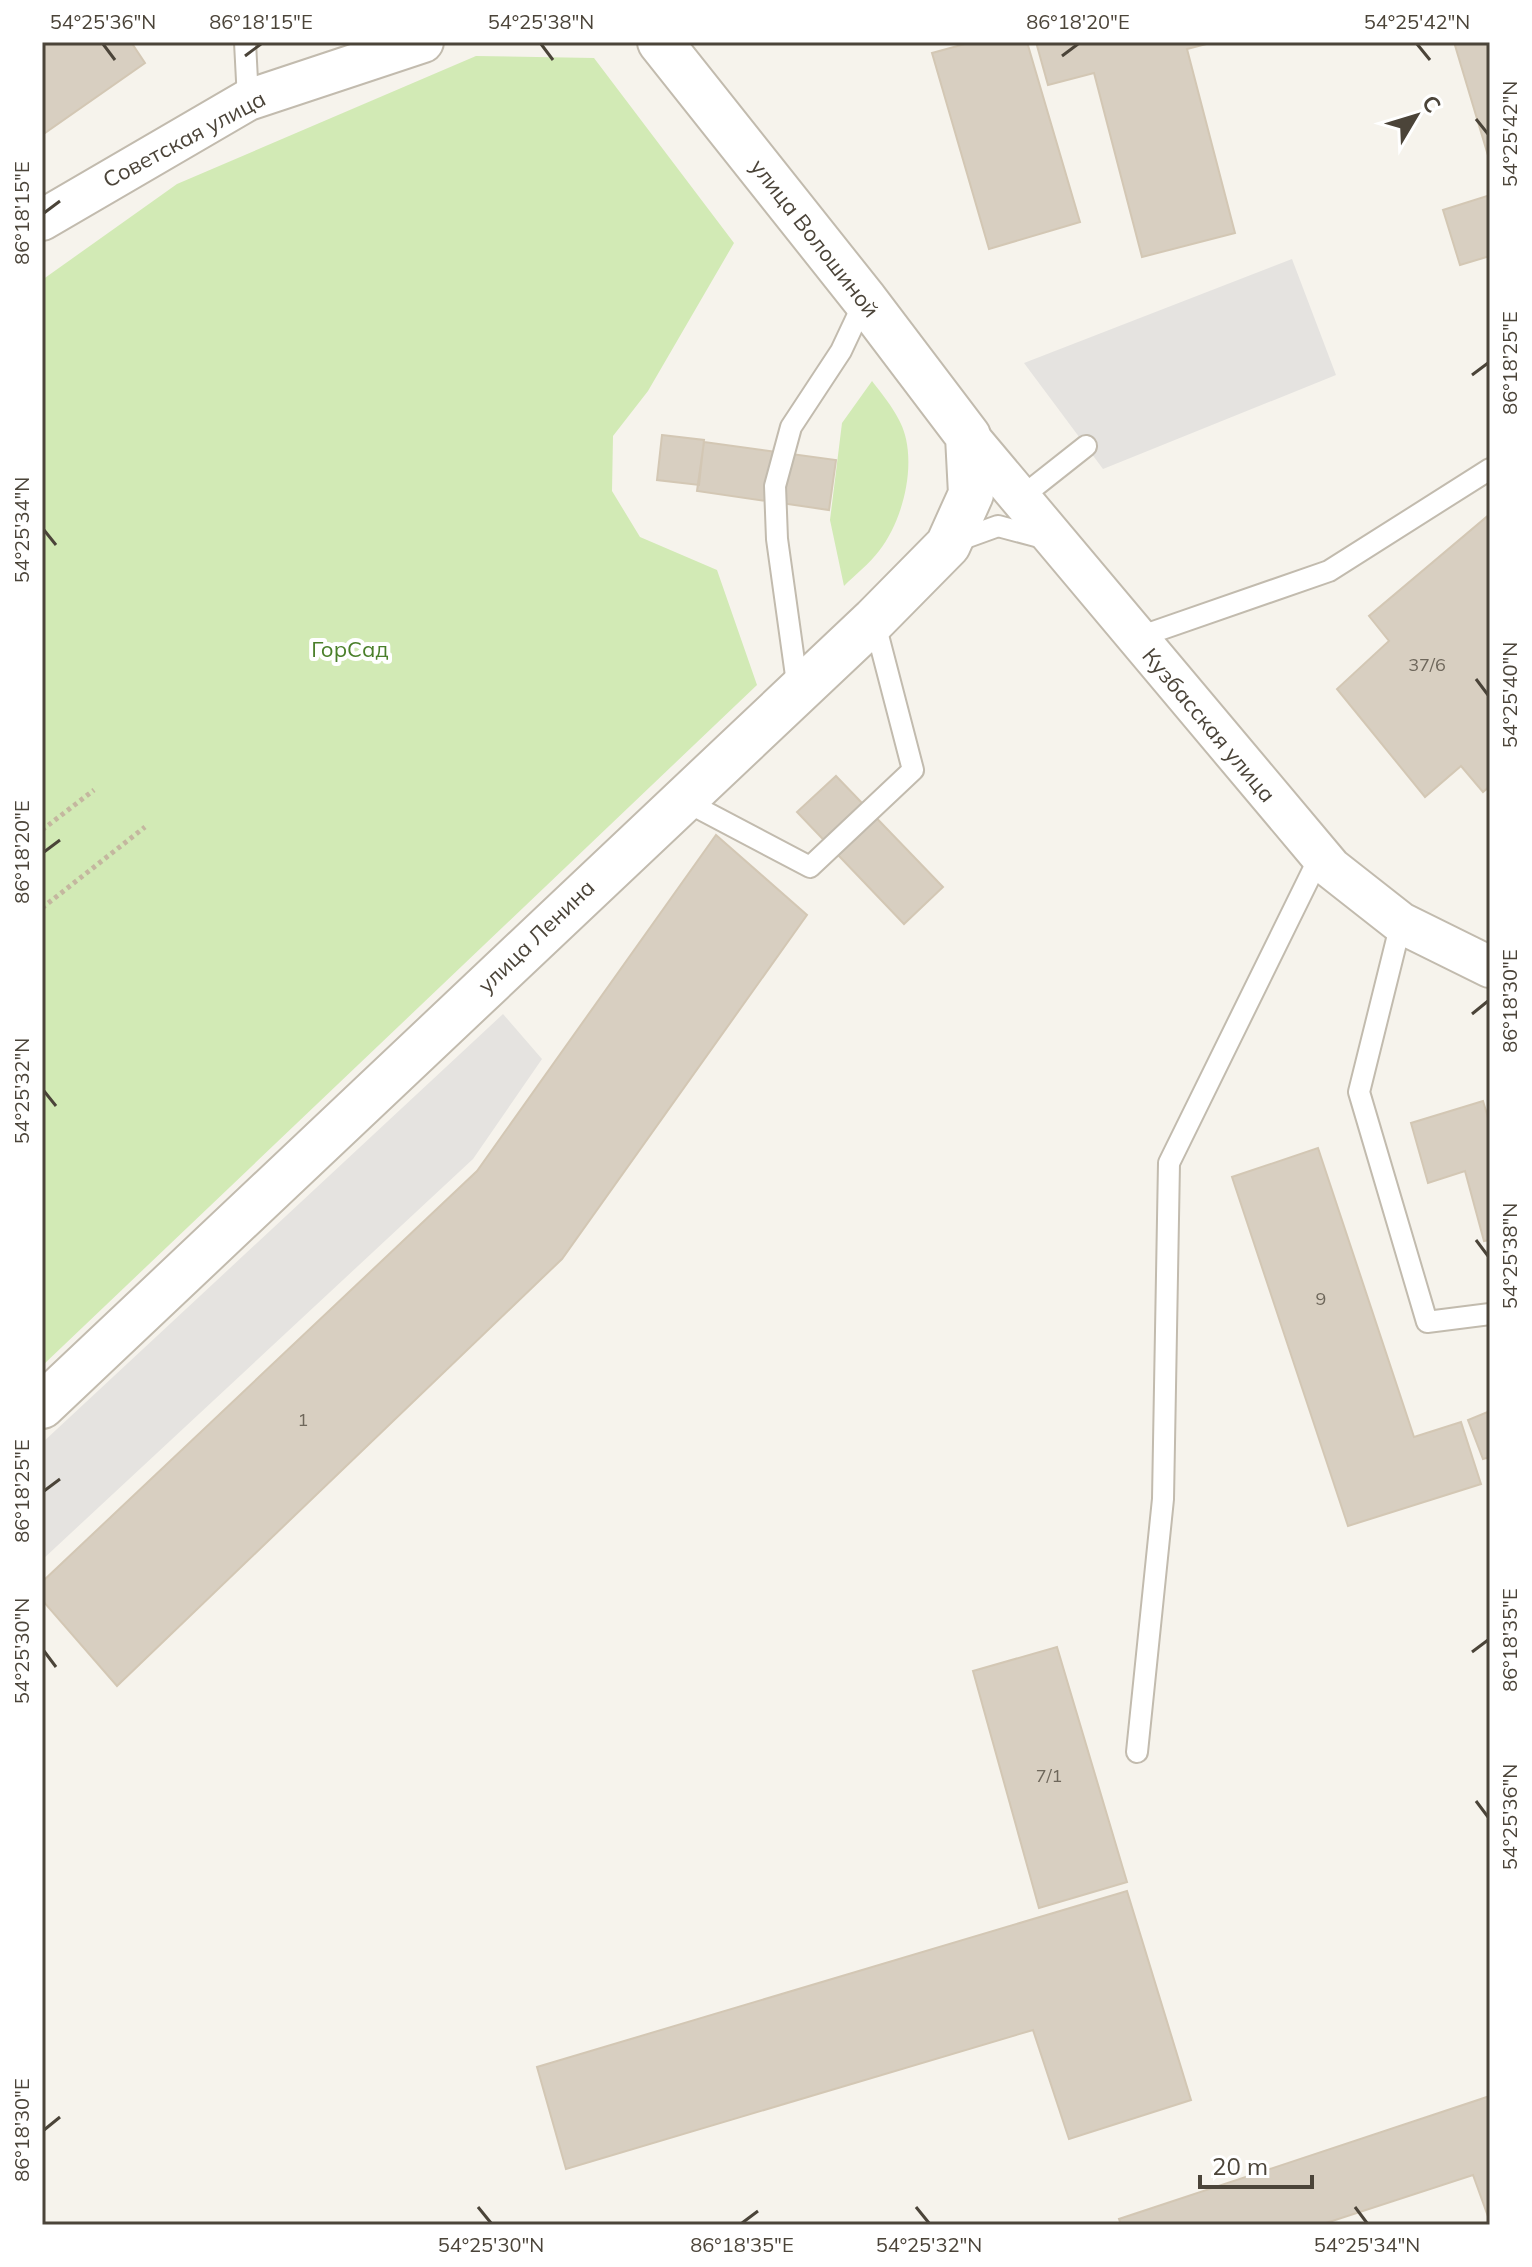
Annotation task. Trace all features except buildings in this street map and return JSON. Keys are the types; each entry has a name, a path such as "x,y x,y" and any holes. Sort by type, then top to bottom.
{"street":[{"name":"Советская улица","path":"42,220 248,100 423,42"},
{"name":"улица Волошиной","path":"660,42 865,300 968,436"},
{"name":"Кузбасская улица","path":"968,436 1320,856 1401,923 1490,967"},
{"name":"улица Ленина","path":"42,1406 681,799 874,620 948,545 971,494 968,436"}],"lane":[{"path":"245,42 248,100"},
{"path":"798,690 777,539 775,486 791,427 841,351 865,300"},
{"path":"1019,499 1086,446"},
{"path":"1136,638 1329,571 1490,469"},
{"path":"948,545 998,526 1054,541"},
{"path":"681,799 810,867 913,770 874,620"},
{"path":"1137,1752 1163,1499 1169,1163 1320,856"},
{"path":"1401,923 1359,1092 1427,1322 1490,1314"}],"path":[{"path":"42,830 94,790"},
{"path":"42,908 145,827"}],"green space":[{"name":"ГорСад","path":"476,56 594,58 734,243 648,391 613,436 612,491 640,537 717,570 757,685 42,1366 42,280 177,184"},
{"path":"872,381 904,431 908,453 907,483 887,540 844,586 830,520 842,423"}],"shaded area":[{"path":"1292,259 1336,375 1103,469 1024,363"},
{"path":"503,1014 542,1059 473,1159 42,1560 42,1443"}]}
